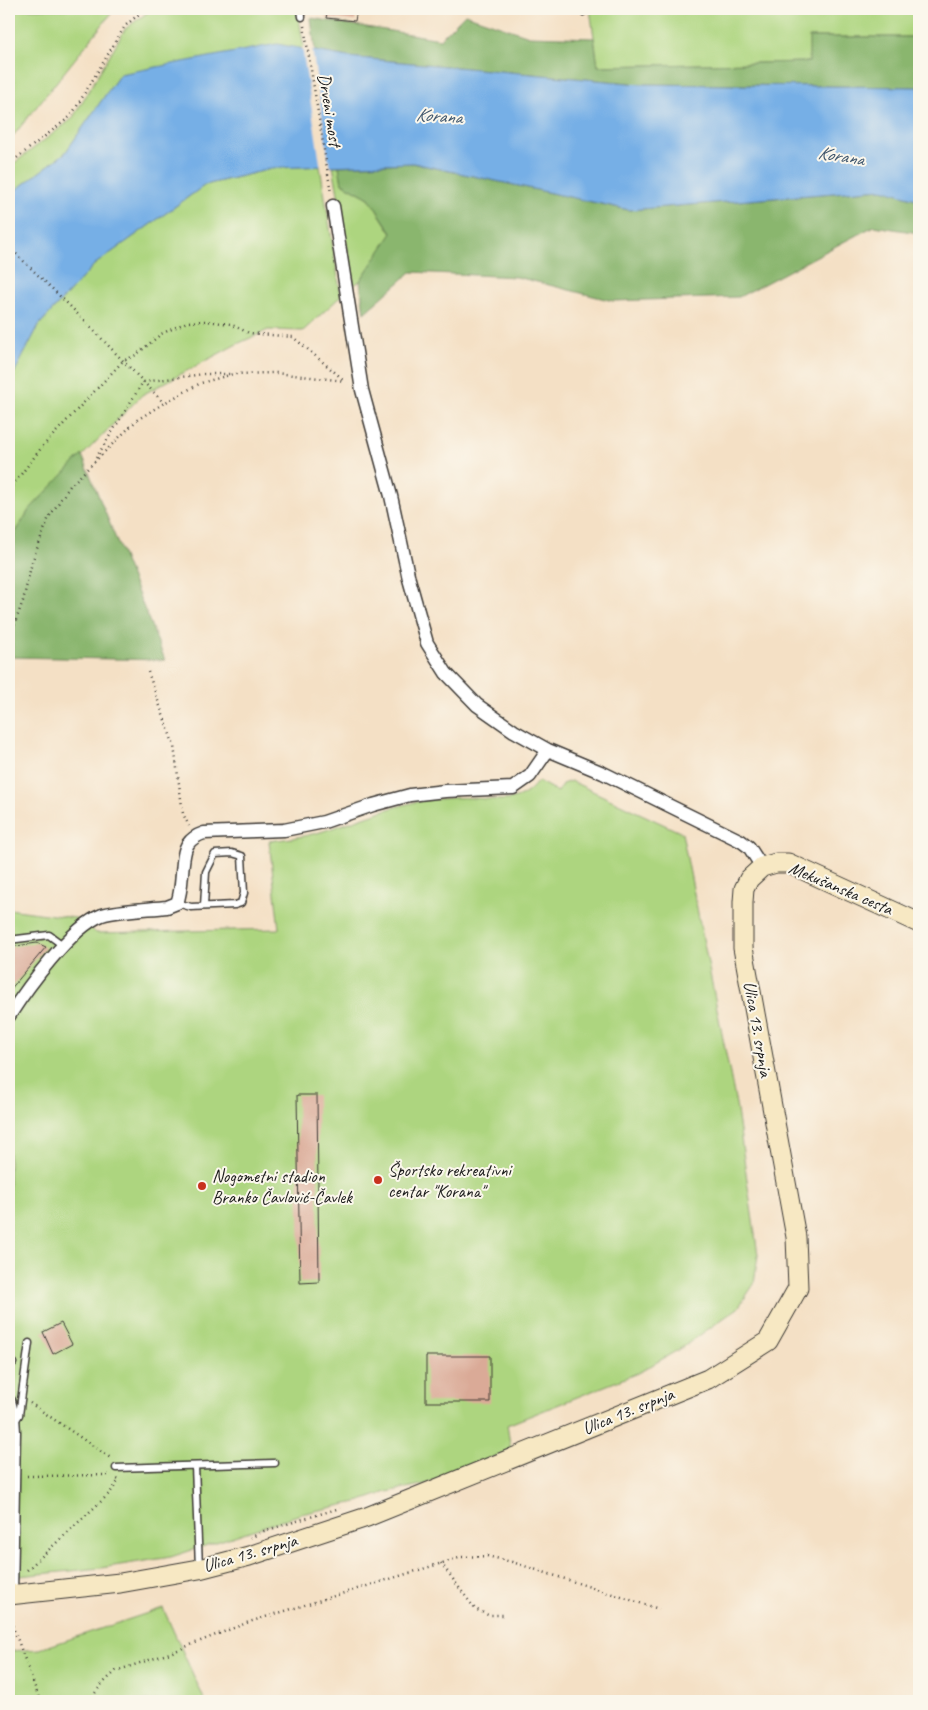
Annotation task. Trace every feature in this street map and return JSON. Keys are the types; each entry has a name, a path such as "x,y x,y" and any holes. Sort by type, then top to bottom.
{"street":[{"path":"333,206 362,390 391,496 409,579 427,643 446,673 477,705 514,731 548,750 603,773 741,841 749,847 762,867"},
{"path":"9,1016 21,997 64,946 91,920 105,914 167,907 177,903 180,896 187,845 195,836 204,833 284,830 324,822 410,795 445,791 513,788 530,776 548,750"},
{"name":"Mekušanska cesta","path":"762,867 788,863 919,923"},
{"name":"Ulica 13. srpnja","path":"10,1595 120,1583 199,1569 249,1556 367,1517 708,1379 768,1341 798,1288 796,1238 743,948 744,889 749,879 762,867"},
{"path":"9,1402 13,1425 10,1595"}],"lane":[{"path":"301,9 302,17"},
{"path":"177,903 191,907 235,905 241,903 244,894 242,856 232,853 215,854 206,872 204,906"},
{"path":"9,940 49,935 64,946"},
{"path":"13,1425 20,1415 29,1343"},
{"path":"116,1468 275,1463"},
{"path":"195,1466 199,1569"}],"path":[{"path":"9,164 71,116 125,26 144,9"},
{"name":"Drveni most","path":"302,17 333,206"},
{"path":"9,247 68,304 164,403"},
{"path":"9,490 42,447 123,361 136,355 161,334 187,322 206,321 230,324 249,333 293,336 345,381 276,373 204,374 143,382"},
{"path":"9,639 23,601 32,562 49,517 70,486 137,420 201,383 233,374"},
{"path":"94,462 143,382"},
{"path":"148,672 174,746 183,814 195,836"},
{"path":"27,1401 116,1462 116,1468"},
{"path":"27,1476 116,1475 119,1480 110,1492 27,1570"},
{"path":"89,1701 102,1684 116,1671 170,1653 249,1622 462,1556 487,1556 512,1562 659,1609"},
{"path":"440,1563 475,1610 488,1614 504,1615"},
{"path":"9,1616 40,1701"}],"green space":[{"path":"9,9 115,9 9,141"},
{"path":"152,9 295,9 299,18 304,49 120,74 65,153 9,195 9,167 72,119 125,29"},
{"path":"590,9 919,9 919,37 810,37 810,62 598,66"},
{"path":"465,14 529,36 594,38 598,66 809,62 809,37 919,37 919,87 639,84 348,57 315,51 311,18 440,39"},
{"path":"413,163 629,210 882,189 919,200 919,233 874,226 739,297 613,301 517,277 411,272 364,313 360,281 392,233 369,198 342,183 339,166"},
{"path":"320,166 341,296 303,331 268,330 235,345 142,395 29,510 9,544 9,383 39,325 94,265 205,185 275,168"},
{"path":"333,166 339,166 342,183 369,198 392,234 360,281 354,285"},
{"path":"82,455 165,660 9,657 9,544 29,510"},
{"name":"Športsko rekreativni centar \"Korana\"","path":"538,781 558,792 562,784 571,781 682,833 736,1104 758,1255 754,1284 738,1308 683,1347 640,1372 507,1425 511,1450 426,1484 301,1514 171,1557 101,1568 9,1577 9,909 82,919 96,933 279,929 269,841 317,833 392,808 423,801 460,798 508,800 523,795"},
{"path":"163,1608 205,1701 9,1701 9,1651 40,1649"}],"water":[{"name":"Korana","path":"277,44 348,57 639,84 919,87 919,200 882,189 629,210 413,163 275,168 205,185 94,265 39,325 9,383 9,195 65,153 120,74"}],"pier":[{"path":"302,46 312,48 330,169 321,169"}],"building":[{"path":"328,9 357,9 355,21 326,18"},
{"path":"37,943 46,947 9,991 9,947"},
{"path":"297,1095 317,1095 319,1282 300,1283"},
{"path":"61,1323 72,1344 53,1354 43,1332"},
{"path":"426,1356 490,1356 490,1402 426,1402"}],"place":[{"name":"Športsko rekreativni centar \"Korana\"","path":"378,1180"},
{"name":"Nogometni stadion Branko Čavlović-Čavlek","path":"202,1186"}]}
